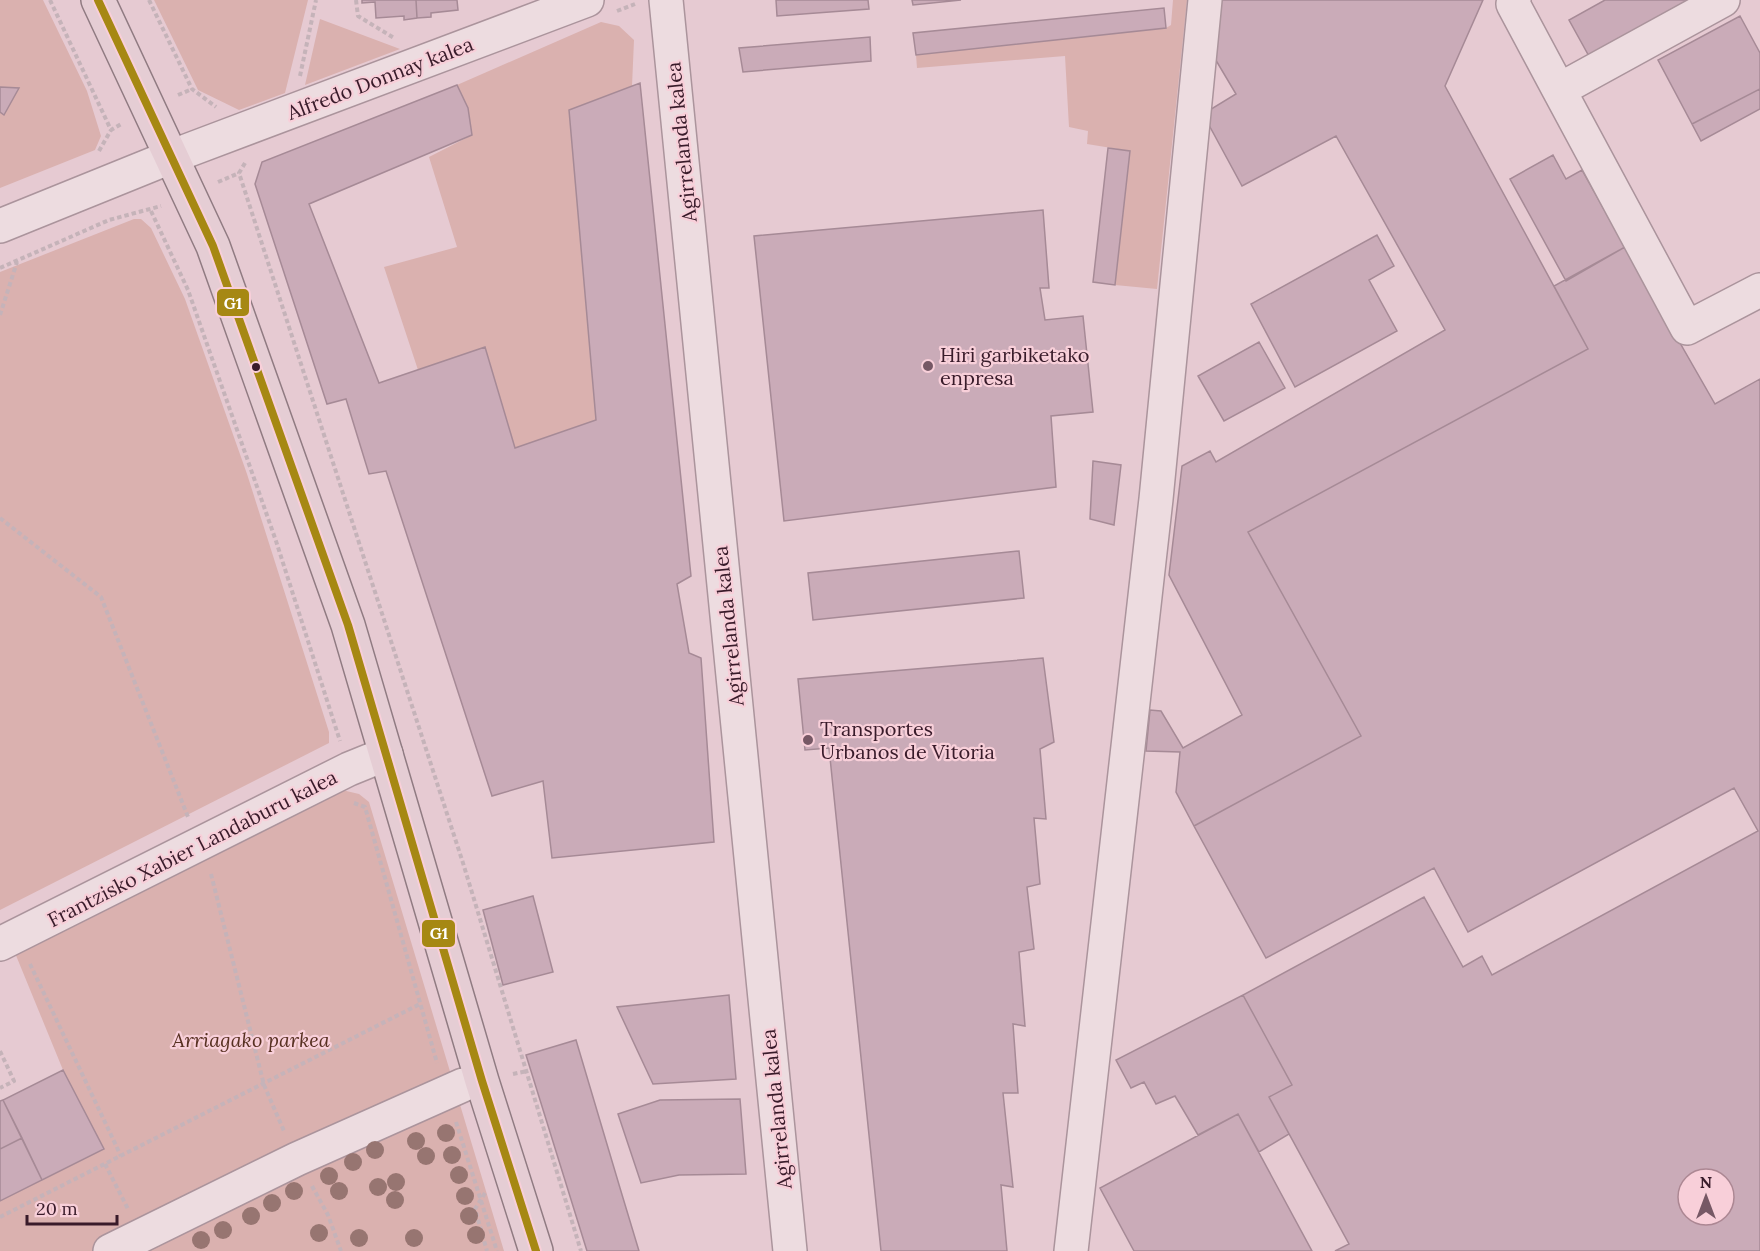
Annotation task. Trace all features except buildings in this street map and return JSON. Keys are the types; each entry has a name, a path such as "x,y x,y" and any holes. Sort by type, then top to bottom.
{"main road":[{"path":"98,0 173,156 213,246 348,625 536,1251"}],"street":[{"path":"1071,1251 1156,500 1205,0"},
{"path":"1514,0 1513,4 1687,328 1760,290"},
{"path":"1559,90 1723,0"},
{"name":"Agirrelanda kalea","path":"651,2 790,1251"},
{"name":"Alfredo Donnay kalea","path":"0,226 237,132 600,6"},
{"name":"Frantzisko Xabier Landaburu kalea","path":"13,951 349,769 386,754"},
{"path":"110,1251 297,1159 454,1088"}],"path":[{"path":"149,0 192,89 228,116 248,157 239,173 463,863 581,1251"},
{"path":"298,81 316,0"},
{"path":"357,0 358,16 398,40"},
{"path":"600,6 651,2"},
{"path":"95,156 111,130"},
{"path":"0,268 110,220 151,211 188,290 276,541 349,769 352,802 365,807 420,1004 454,1088 497,1251"},
{"path":"0,315 17,261"},
{"path":"0,518 101,597 190,822"},
{"path":"208,863 264,1085 297,1159 328,1215 341,1251"},
{"path":"13,951 121,1156"},
{"path":"0,1217 420,1004"},
{"path":"0,1051 14,1081 0,1088"},
{"path":"105,1164 141,1235"},
{"path":"487,1190 475,1209 487,1251"}],"green space":[{"path":"0,0 43,0 87,91 101,136 95,150 0,188"},
{"path":"154,0 308,0 285,93 239,110 198,90"},
{"path":"1173,0 1187,0 1157,289 1115,285 1130,151 1087,144 1088,131 1069,127 1065,56 917,68 916,55 1166,28 1171,25"},
{"path":"320,19 400,49 305,85"},
{"path":"601,22 619,26 634,40 632,86 569,110 596,420 515,448 485,348 418,370 384,267 457,247 429,157 472,135 468,108 457,85"},
{"path":"134,219 141,219 151,228 185,299 247,474 329,732 329,743 0,910 0,272"},
{"name":"Arriagako parkea","path":"342,790 359,794 369,802 504,1251 0,1251 0,1201 103,1149 63,1070 15,953"}],"transit line":[{"name":"G1","path":"98,0 213,246 348,625 482,1081 536,1251"}],"place":[{"name":"Hiri garbiketako enpresa","path":"928,366"},
{"name":"Transportes Urbanos de Vitoria","path":"808,740"}]}
